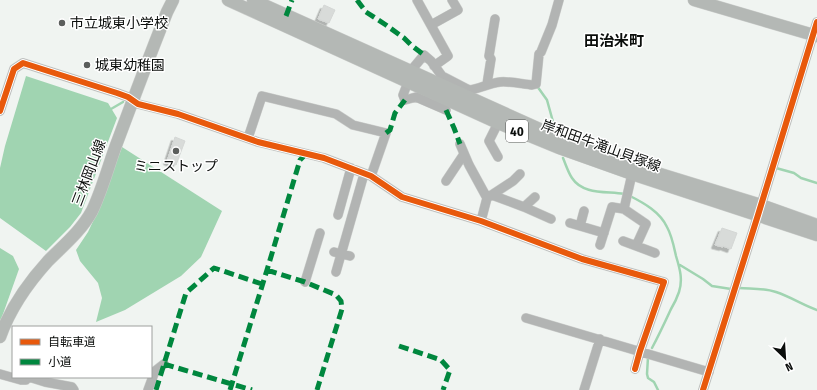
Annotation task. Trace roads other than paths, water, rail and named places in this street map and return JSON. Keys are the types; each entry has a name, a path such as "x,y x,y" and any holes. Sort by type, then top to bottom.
{"main road":[{"name":"三林岡山線","path":"0,337 8,316 35,277 76,233 92,210 132,100 173,0"},
{"name":"岸和田牛滝山貝塚線","path":"228,0 410,78 564,140 759,210 817,235"},
{"name":"岸和田牛滝山貝塚線","path":"253,0 498,123 559,148 632,174 817,225"},
{"path":"694,0 815,36"}],"street":[{"path":"417,0 448,56 434,66"},
{"path":"431,25 458,10 452,0"},
{"path":"446,110 416,97 406,100 403,95 414,67 424,55 431,61 442,76 469,90 501,81 532,85 536,84 539,54 552,25 559,0"},
{"path":"487,84 490,59 489,56 495,19"},
{"path":"703,390 815,36 817,22"},
{"path":"0,111 14,69 23,63 117,93 138,104 178,114 258,142 324,158 367,175 402,197 481,221 582,259 664,282 635,369"},
{"path":"248,138 262,96 336,114 353,125 386,134 367,175 356,218 336,272"},
{"path":"498,123 489,141 498,157"},
{"path":"460,144 468,165 490,197 524,207 551,219"},
{"path":"446,181 464,154"},
{"path":"338,215 351,168"},
{"path":"481,221 490,197 512,182 520,174"},
{"path":"624,209 632,174"},
{"path":"524,207 535,198"},
{"path":"600,245 612,207 624,209 646,224 636,246"},
{"path":"580,226 584,211"},
{"path":"570,223 604,233"},
{"path":"305,282 320,245 320,233"},
{"path":"622,241 655,253"},
{"path":"526,318 709,372"},
{"path":"584,390 600,339"},
{"path":"148,390 155,371 164,364"},
{"path":"0,374 12,377"},
{"path":"14,378 26,380 28,378"},
{"path":"32,378 72,387 74,390"}],"waterway":[{"path":"537,86 547,100 555,129"},
{"path":"111,109 123,102"},
{"path":"563,158 572,178 582,187 589,190 624,194"},
{"path":"776,168 794,173 801,178 817,183"},
{"path":"630,196 651,208 664,222 672,238 679,265 681,283 680,288 652,348"},
{"path":"680,265 712,286 731,289"},
{"path":"739,288 762,289 776,292 817,310"},
{"path":"648,357 648,378 654,382 658,390"}],"place":[{"name":"市立城東小学校","path":"62,23"},
{"name":"城東幼稚園","path":"87,65"},
{"name":"ミニストップ","path":"176,151"}],"district":[{"name":"田治米町","path":"614,41"}]}
